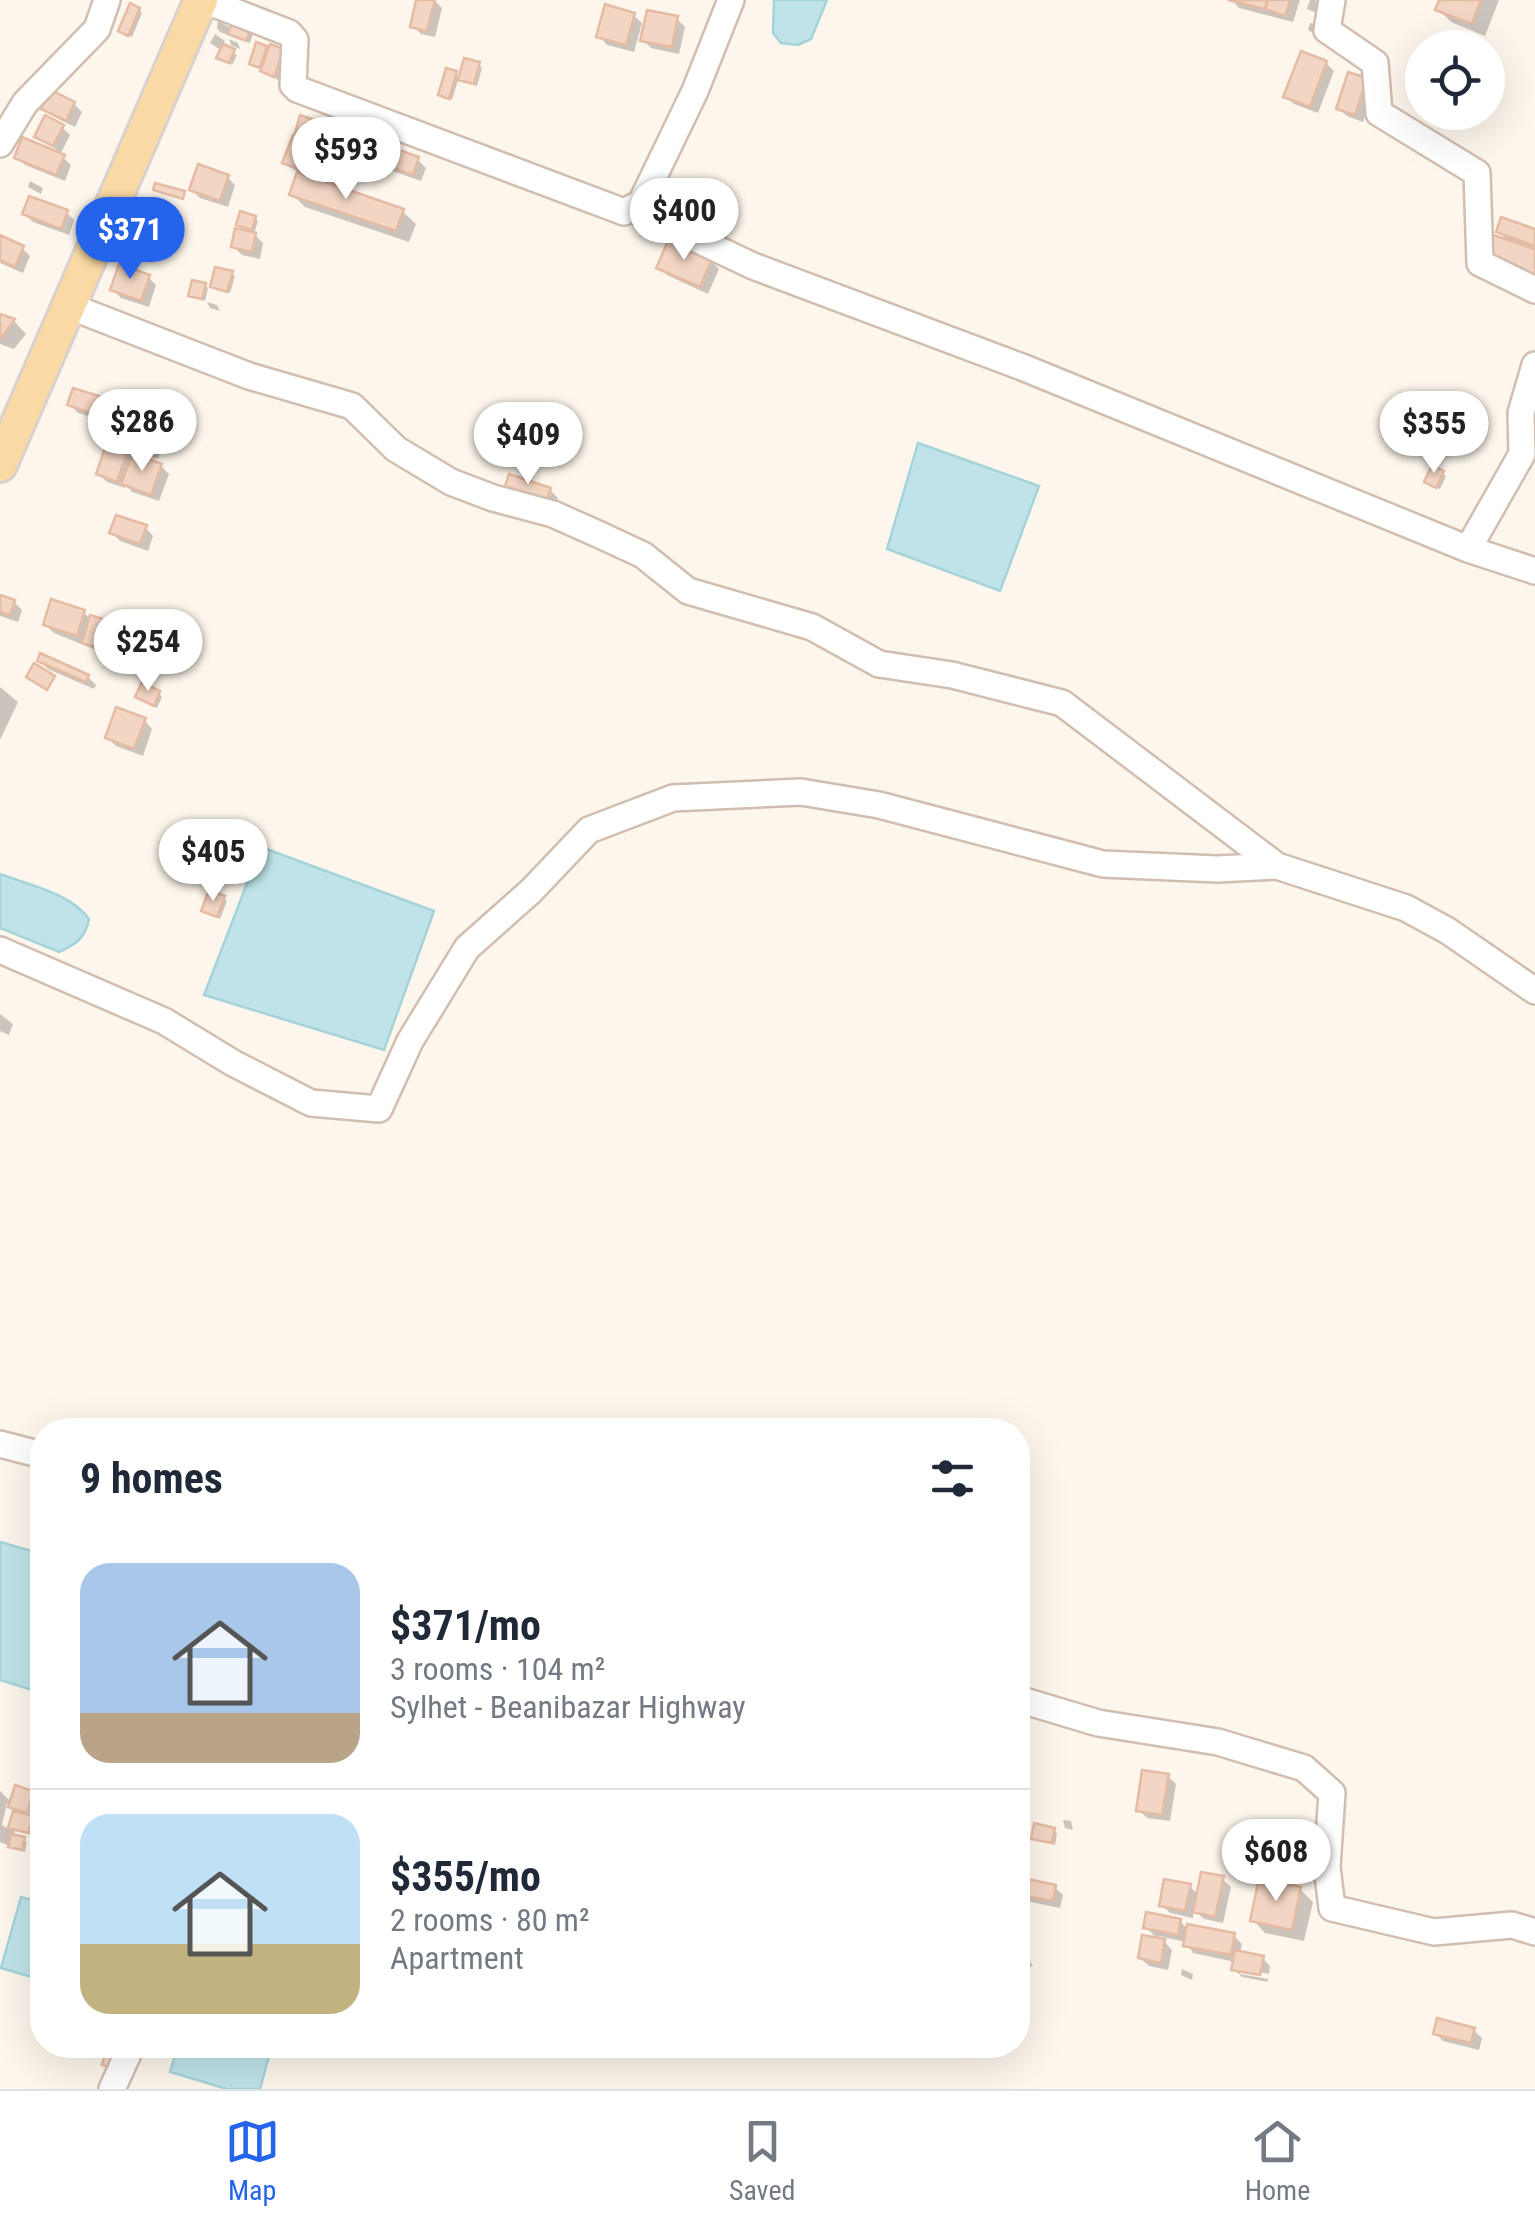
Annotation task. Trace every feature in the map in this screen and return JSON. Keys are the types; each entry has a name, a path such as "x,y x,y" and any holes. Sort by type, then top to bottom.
{"main road":[{"path":"0,420 186,0"},
{"path":"0,465 203,0"}],"street":[{"path":"0,144 25,103 97,30 107,0"},
{"path":"203,0 289,34 295,40 293,85 298,88 624,212 641,202 695,91 732,0"},
{"path":"1332,0 1327,30 1374,63 1379,113 1477,173 1480,262 1535,290"},
{"path":"633,209 753,266 1022,366 1468,549 1535,571"},
{"path":"69,306 249,376 352,406 396,449 451,482 492,498 554,514 643,555 688,591 812,627 879,664 952,676 1062,703 1277,866 1406,908 1448,931 1535,991"},
{"path":"1468,549 1522,454 1521,413 1535,365"},
{"path":"0,950 164,1021 311,1104 379,1109 410,1041 467,948 531,891 590,830 672,798 802,792 879,805 1102,864 1217,869 1277,866"},
{"path":"0,1444 30,1453"},
{"path":"1030,1703 1098,1723 1218,1742 1304,1768 1332,1793 1326,1867 1332,1908 1434,1932 1512,1925 1535,1932"},
{"path":"112,2089 126,2058"}],"water":[{"path":"774,0 827,0 811,39 798,45 781,43 773,33"},
{"path":"918,443 1039,486 1000,591 887,549"},
{"path":"261,847 434,911 384,1050 204,995"},
{"path":"0,874 48,891 81,910 89,919 82,936 59,952 0,928"},
{"path":"0,1542 30,1551 30,1689 0,1680"},
{"path":"21,1897 30,1900 30,1976 1,1968"},
{"path":"174,2058 268,2058 260,2089 227,2089 170,2072"}],"building":[{"path":"416,0 435,0 427,31 410,27"},
{"path":"1228,0 1267,0 1265,9"},
{"path":"1268,0 1290,0 1285,16 1265,9"},
{"path":"1439,0 1481,0 1472,24 1435,10"},
{"path":"130,3 140,8 128,36 118,31"},
{"path":"605,4 635,13 626,45 596,37"},
{"path":"647,10 678,16 672,47 640,41"},
{"path":"233,21 251,28 246,41 228,34"},
{"path":"256,42 267,46 260,68 249,64"},
{"path":"223,44 235,49 229,63 216,58"},
{"path":"270,44 284,49 274,77 260,71"},
{"path":"1301,51 1327,61 1310,107 1283,97"},
{"path":"464,58 480,62 474,84 458,80"},
{"path":"446,68 457,71 449,99 438,95"},
{"path":"1348,72 1367,78 1355,115 1336,109"},
{"path":"51,90 75,102 66,121 41,109"},
{"path":"45,115 64,125 53,146 34,137"},
{"path":"300,115 341,129 335,147 295,133"},
{"path":"346,131 419,157 413,175 339,148"},
{"path":"293,135 334,151 324,179 282,163"},
{"path":"22,137 65,155 56,175 14,158"},
{"path":"198,164 229,175 220,201 189,190"},
{"path":"297,172 404,209 396,231 289,195"},
{"path":"155,183 185,191 183,199 153,190"},
{"path":"29,196 68,210 61,229 22,214"},
{"path":"240,211 256,216 252,230 236,225"},
{"path":"1501,217 1535,229 1535,246 1496,232"},
{"path":"235,228 256,233 252,252 231,247"},
{"path":"0,235 24,246 15,267 0,260"},
{"path":"1493,235 1535,249 1535,276 1485,259"},
{"path":"669,239 712,259 700,287 656,268"},
{"path":"119,264 150,275 141,301 110,290"},
{"path":"215,267 233,271 227,292 210,287"},
{"path":"192,280 206,283 202,299 188,296"},
{"path":"0,314 15,319 1,338 0,338"},
{"path":"73,388 112,400 106,418 67,405"},
{"path":"113,424 134,431 117,482 96,474"},
{"path":"147,438 160,441 155,457 143,454"},
{"path":"133,453 162,464 151,495 121,484"},
{"path":"1432,465 1444,471 1436,488 1424,482"},
{"path":"509,474 551,488 547,499 505,486"},
{"path":"116,515 147,525 140,544 109,533"},
{"path":"0,595 15,600 10,615 0,612"},
{"path":"51,599 85,610 77,636 43,625"},
{"path":"90,615 116,623 108,651 82,643"},
{"path":"40,653 89,675 86,682 37,661"},
{"path":"34,663 55,676 47,690 26,677"},
{"path":"142,682 160,691 154,706 135,697"},
{"path":"116,707 146,718 134,749 105,738"},
{"path":"209,890 225,896 217,917 201,911"},
{"path":"1142,1770 1169,1774 1162,1815 1136,1811"},
{"path":"15,1785 30,1790 27,1813 8,1807"},
{"path":"13,1811 30,1815 28,1833 8,1828"},
{"path":"1034,1823 1055,1828 1052,1843 1031,1839"},
{"path":"11,1834 25,1837 22,1850 8,1847"},
{"path":"1201,1872 1224,1876 1215,1917 1193,1912"},
{"path":"1259,1878 1301,1887 1292,1930 1250,1921"},
{"path":"1030,1879 1056,1885 1053,1901 1030,1897"},
{"path":"1164,1879 1191,1884 1185,1911 1159,1906"},
{"path":"1146,1912 1181,1919 1178,1935 1143,1928"},
{"path":"1187,1924 1235,1933 1231,1955 1183,1946"},
{"path":"1142,1935 1165,1939 1161,1963 1138,1958"},
{"path":"1235,1950 1264,1956 1260,1975 1231,1970"},
{"path":"1437,2018 1475,2028 1471,2043 1433,2034"},
{"path":"104,2058 118,2058 116,2069 102,2065"}]}
